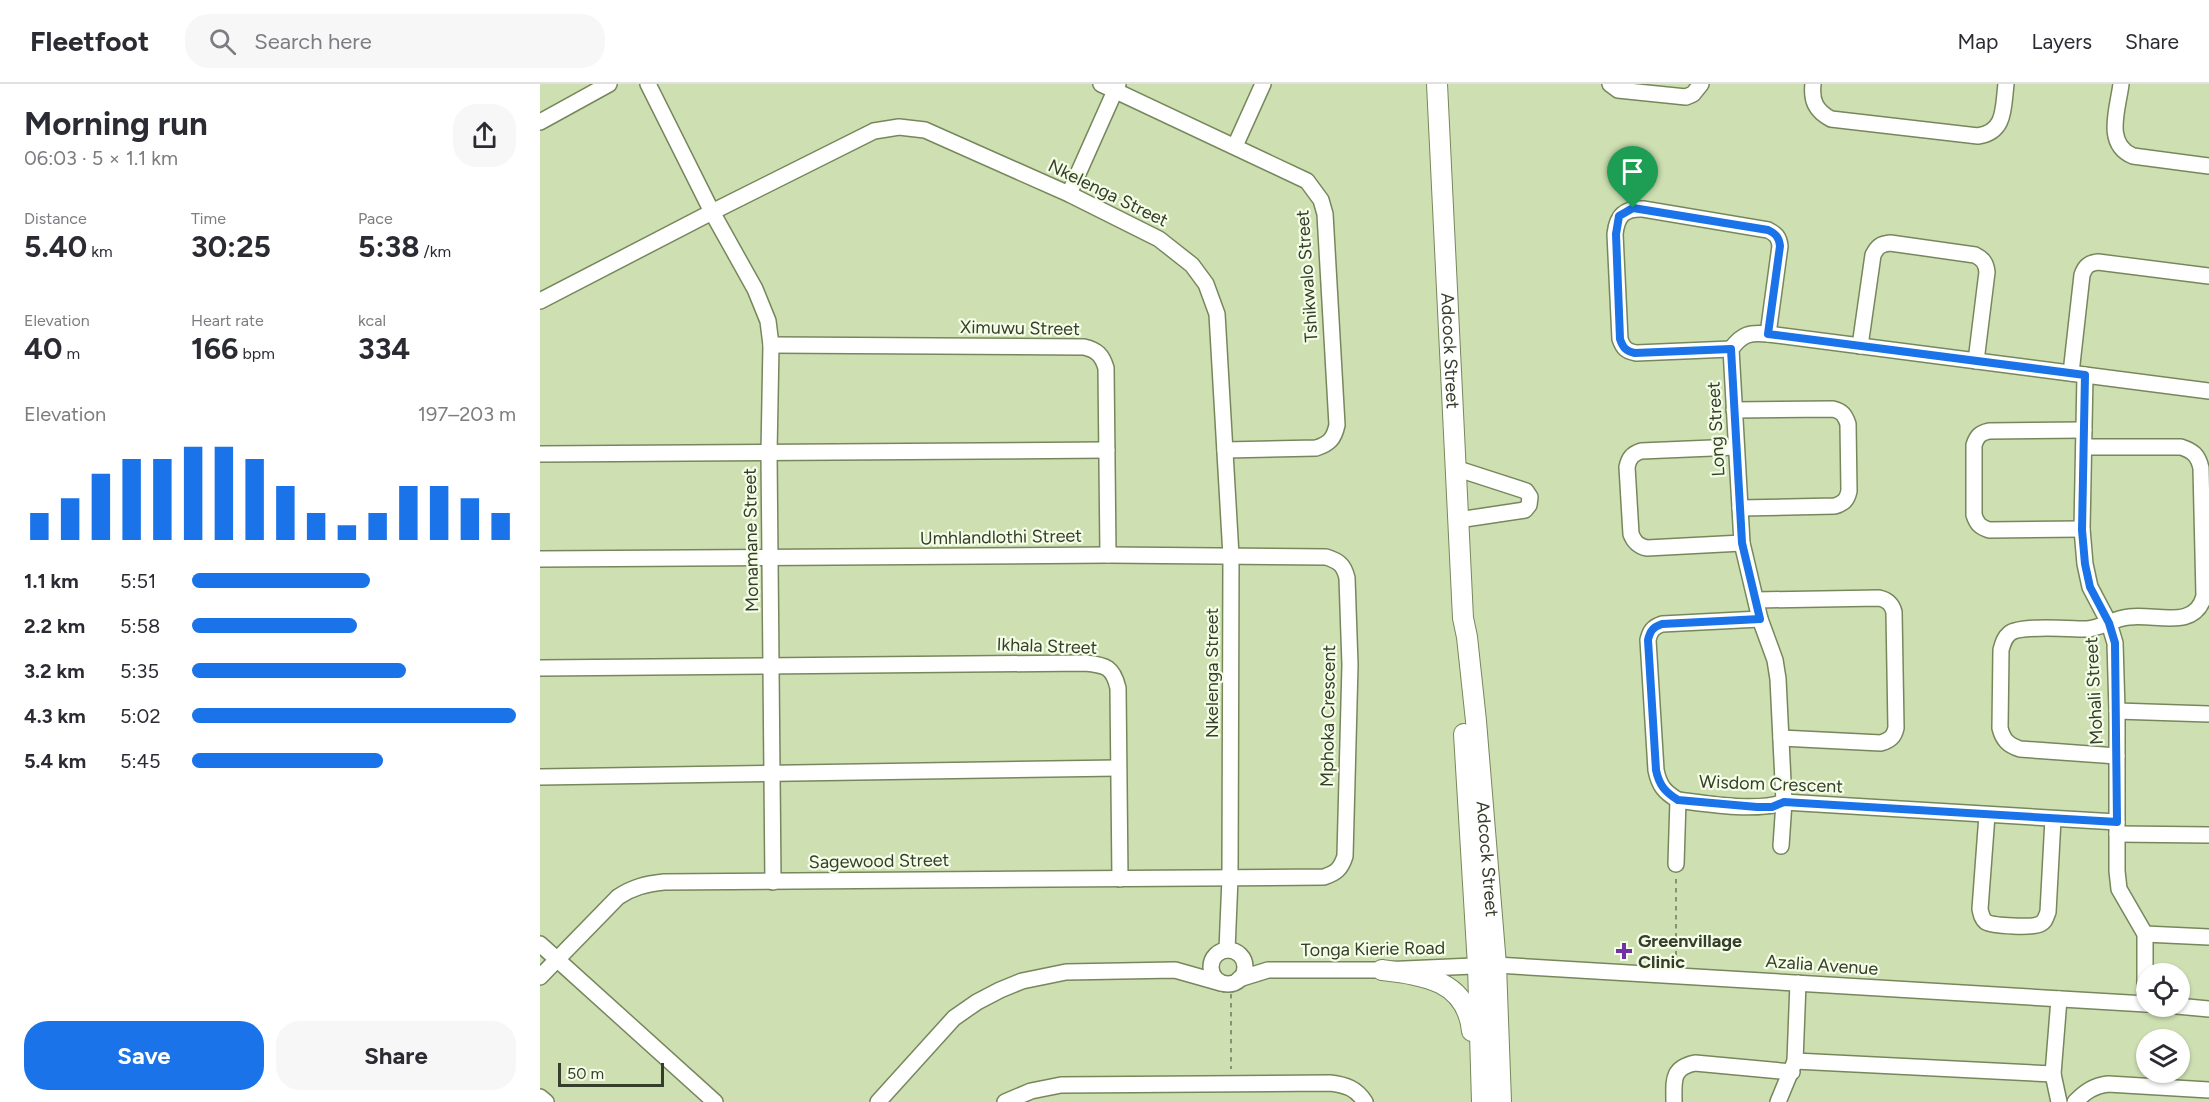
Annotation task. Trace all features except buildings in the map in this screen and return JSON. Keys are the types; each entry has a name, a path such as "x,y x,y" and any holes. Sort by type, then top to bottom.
{"main road":[{"name":"Adcock Street","path":"1437,84 1463,618 1475,711 1487,965 1501,1102"},
{"name":"Adcock Street","path":"1482,1102 1487,965"},
{"path":"1382,970 1423,975 1449,989 1464,1003 1471,1022 1475,1075 1482,1102"}],"street":[{"path":"540,122 609,84"},
{"name":"Monamane Street","path":"648,84 712,212 763,306 768,321 771,345 769,453 773,882"},
{"path":"1235,146 1263,84"},
{"path":"1610,84 1618,90 1680,98 1693,94 1701,84"},
{"path":"1813,84 1813,100 1817,109 1832,119 1978,136 1989,135 1997,128 2002,118 2006,84"},
{"path":"2121,84 2115,132 2116,143 2123,152 2133,156 2209,166"},
{"path":"1069,194 1111,86"},
{"name":"Tshikwalo Street","path":"1111,86 1307,181 1321,200 1324,214 1337,425 1334,436 1326,445 1316,448 1225,450"},
{"name":"Nkelenga Street","path":"540,301 874,131 899,127 925,130 1069,194 1159,239 1185,258 1206,284 1216,314 1231,556 1230,878 1223,951"},
{"path":"1768,334 1780,246 1775,233 1643,208 1633,208 1623,212 1617,222 1616,234 1620,339 1622,346 1628,352 1731,349 1739,337 1752,332 2209,391"},
{"path":"1860,346 1873,255 1882,243 1890,243 1975,255 1982,258 1987,272 1976,361"},
{"name":"Mohali Street","path":"2145,934 2119,889 2115,643 2109,623 2090,587 2085,564 2082,530 2084,430 2078,374 2082,275 2085,267 2098,262 2209,276"},
{"name":"Ximuwu Street","path":"771,345 1084,347 1095,350 1103,357 1106,368 1108,555"},
{"name":"Long Street","path":"1731,349 1742,543 1760,619 1775,660 1784,802 1781,846"},
{"path":"1734,410 1833,409 1841,411 1848,423 1850,491 1848,498 1842,504 1740,508"},
{"path":"2082,530 1989,530 1982,528 1976,522 1974,515 1974,445 1976,438 1989,430 2084,430"},
{"path":"1736,447 1641,451 1634,454 1629,459 1628,478 1631,534 1633,541 1647,548 1742,543"},
{"path":"2084,447 2181,447 2191,450 2199,458 2201,468 2204,596 2201,607 2193,615 2182,618 2129,616 2098,628 2022,629 2011,632 2004,640 2001,650 2000,728 2003,738 2010,746 2020,749 2117,756"},
{"path":"540,454 1107,450"},
{"path":"1455,468 1526,491 1530,497 1529,505 1525,510 1458,520"},
{"name":"Umhlandlothi Street","path":"540,559 1231,556"},
{"name":"Mphoka Crescent","path":"1230,878 1324,877 1334,874 1342,867 1345,856 1350,665 1347,578 1344,567 1337,560 1326,557 1231,556"},
{"path":"1756,600 1880,598 1892,605 1894,612 1896,728 1894,735 1888,741 1881,743 1781,738"},
{"name":"Wisdom Crescent","path":"1760,619 1662,624 1650,632 1648,640 1656,770 1659,782 1667,794 1678,800 1757,807 1772,807 1784,802 1987,814 2209,835"},
{"name":"Ikhala Street","path":"540,668 1085,663 1101,665 1111,670 1118,688 1120,879"},
{"path":"2117,711 2209,714"},
{"path":"540,777 1118,768"},
{"path":"1676,864 1678,800"},
{"path":"1987,814 1980,909 1982,917 1995,925 2033,926 2045,919 2048,912 2054,819"},
{"name":"Sagewood Street","path":"540,977 604,909 631,889 645,884 664,882 1230,878"},
{"path":"2145,963 2145,934 2209,937"},
{"path":"540,944 715,1102"},
{"path":"1223,951 1212,959 1211,968 1214,977 1231,982"},
{"path":"1175,970 1198,963 1223,951 1236,952 1242,957 1244,971 1231,982"},
{"name":"Tonga Kierie Road","path":"1242,957 1268,970"},
{"name":"Tonga Kierie Road","path":"1231,982 1268,970 1382,970 1487,965"},
{"name":"Azalia Avenue","path":"1487,965 2136,1003"},
{"path":"878,1102 954,1018 977,1002 1022,981 1066,972 1175,970 1231,982"},
{"path":"1778,1102 1793,1067 1798,983"},
{"path":"2059,999 2053,1074 2059,1102"},
{"path":"2190,1007 2209,1009"},
{"path":"1674,1102 1674,1080 1677,1071 1683,1066 1695,1063 2053,1074"},
{"path":"1005,1102 1031,1091 1061,1085 1231,1084 1345,1084 1356,1091 1365,1102"},
{"path":"2075,1102 2085,1092 2096,1086 2108,1084 2209,1090"},
{"path":"540,1097 546,1102"}],"path":[{"path":"1676,864 1676,976"},
{"path":"1231,982 1231,1084"}],"place":[{"name":"Greenvillage Clinic","path":"1624,951"}],"route":[{"path":"1633,208 1775,233 1780,246 1768,334 2085,375 2082,530 2090,587 2109,623 2115,643 2117,822 1784,802 1772,807 1757,807 1678,800 1667,794 1659,782 1656,770 1648,640 1650,632 1662,624 1760,619 1742,543 1731,349 1635,353 1628,352 1622,346 1616,234 1619,216 1633,208"}]}
